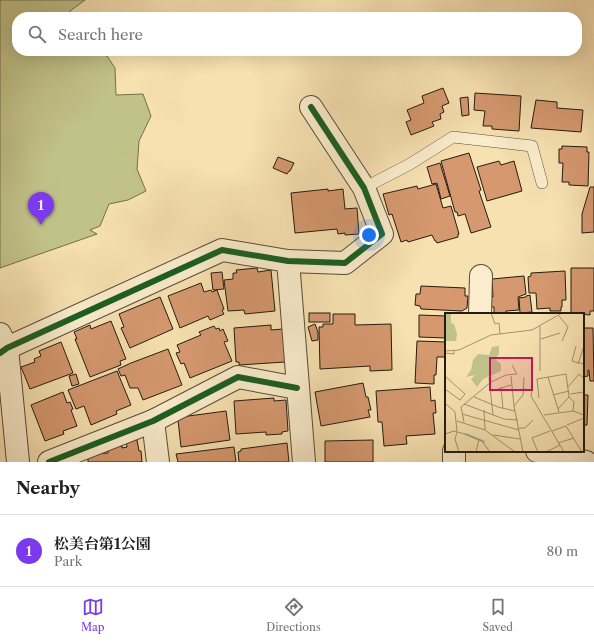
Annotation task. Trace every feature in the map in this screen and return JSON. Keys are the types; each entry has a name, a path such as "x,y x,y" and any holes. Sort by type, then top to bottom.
{"street":[{"path":"18,462 2,345 222,250 288,261 345,263 382,234 364,188 311,106"},
{"path":"288,261 304,462"},
{"path":"480,313 481,276"},
{"path":"50,462 153,421 238,377 297,388"},
{"path":"153,421 158,462"},
{"path":"541,452 586,462"}],"lane":[{"path":"364,188 410,164 452,137 532,146 542,183"},
{"path":"590,462 594,454"}],"green space":[{"path":"0,0 85,0 70,12 12,12 12,56 107,56 115,68 116,95 143,94 151,116 139,141 137,169 146,191 128,200 109,204 100,226 90,230 97,234 0,268"}],"building":[{"path":"443,88 449,103 442,106 444,112 440,114 441,119 432,122 434,126 411,135 406,122 411,120 407,110 424,103 422,96"},
{"path":"475,93 521,96 519,131 492,129 492,126 483,126 485,111 474,110"},
{"path":"468,97 469,115 462,116 460,98"},
{"path":"536,100 557,102 557,108 583,110 581,132 531,128"},
{"path":"562,146 587,147 587,152 589,152 588,186 569,185 569,182 562,182 563,163 559,163 559,149 562,149"},
{"path":"469,153 481,190 479,191 491,227 471,233 465,214 458,216 457,212 455,212 441,161"},
{"path":"278,157 294,163 287,174 273,168"},
{"path":"499,161 501,165 514,161 522,191 487,201 477,167"},
{"path":"440,163 450,196 441,199 437,183 432,184 427,167"},
{"path":"436,184 443,208 451,206 459,234 458,237 437,243 432,235 408,242 407,240 401,242 392,214 389,215 383,194 417,186 418,189"},
{"path":"590,187 594,187 594,232 582,233 582,214"},
{"path":"328,189 328,191 343,189 345,209 357,208 359,234 338,234 337,229 295,233 291,193"},
{"path":"257,268 258,272 271,270 275,311 245,314 244,310 228,311 224,280 233,279 233,273 237,273 236,270"},
{"path":"571,268 594,268 594,311 590,311 590,315 584,314 584,313 571,313"},
{"path":"565,271 566,300 562,300 561,311 550,311 550,308 537,309 536,293 529,293 528,277 531,276 531,273"},
{"path":"222,272 224,289 213,290 211,273"},
{"path":"524,276 526,294 518,297 519,310 506,311 506,313 494,313 494,307 489,307 489,297 493,297 492,279"},
{"path":"201,283 204,292 211,290 212,292 217,290 224,309 222,310 224,314 210,320 208,316 180,328 168,296"},
{"path":"421,286 465,288 465,296 468,296 467,308 462,311 421,309 420,306 415,305 416,294 420,294"},
{"path":"530,295 532,312 520,313 519,298"},
{"path":"160,297 173,329 130,348 121,328 124,327 119,314"},
{"path":"309,313 330,313 330,322 309,322"},
{"path":"333,314 355,314 355,325 391,324 392,370 370,371 370,366 320,369 319,327 323,327 323,324 333,324"},
{"path":"419,315 445,316 445,338 419,337"},
{"path":"111,321 126,359 120,361 121,365 90,377 75,339 77,339 74,332 90,325 91,329"},
{"path":"315,324 318,332 318,340 312,341 308,327"},
{"path":"271,325 271,330 283,329 285,362 239,365 239,362 236,362 234,328"},
{"path":"214,326 216,329 219,328 220,331 223,329 228,341 224,342 232,361 190,378 184,363 181,364 176,353 180,352 177,345 201,335 199,332"},
{"path":"584,328 593,328 594,381 590,381 589,370 588,376 584,377"},
{"path":"417,341 445,342 445,357 437,357 434,384 415,383"},
{"path":"61,342 73,373 30,389 21,367 35,362 34,359 41,356 39,351"},
{"path":"168,349 182,385 143,400 138,388 130,388 125,375 121,376 118,369"},
{"path":"117,371 131,405 116,411 117,414 91,425 84,406 76,409 68,390"},
{"path":"76,374 79,384 72,386 69,376"},
{"path":"363,383 371,410 368,410 370,417 321,426 315,392"},
{"path":"430,387 431,401 435,400 436,413 433,413 435,434 406,436 407,444 384,446 382,422 378,422 376,391"},
{"path":"63,392 67,403 70,402 73,409 71,410 77,426 63,431 64,434 45,441 31,405"},
{"path":"584,395 588,395 587,425 584,425"},
{"path":"274,398 274,401 286,400 288,431 282,432 282,434 266,435 266,432 236,434 234,401"},
{"path":"226,411 230,440 181,447 178,420 181,419 181,417"},
{"path":"126,440 137,440 139,451 141,451 142,462 88,462 88,457 92,454 108,453 108,447 127,447"},
{"path":"373,440 373,462 325,462 325,441"},
{"path":"287,443 289,462 239,462 238,452 241,451 241,449"},
{"path":"234,447 236,462 178,462 176,454"}],"cycle path":[{"path":"0,353 7,348 222,250 288,261 345,263 382,234 364,188 311,107"},
{"path":"49,462 153,421 238,377 297,388"}],"place":[{"name":"松美台第1公園","path":"41,225"}]}
